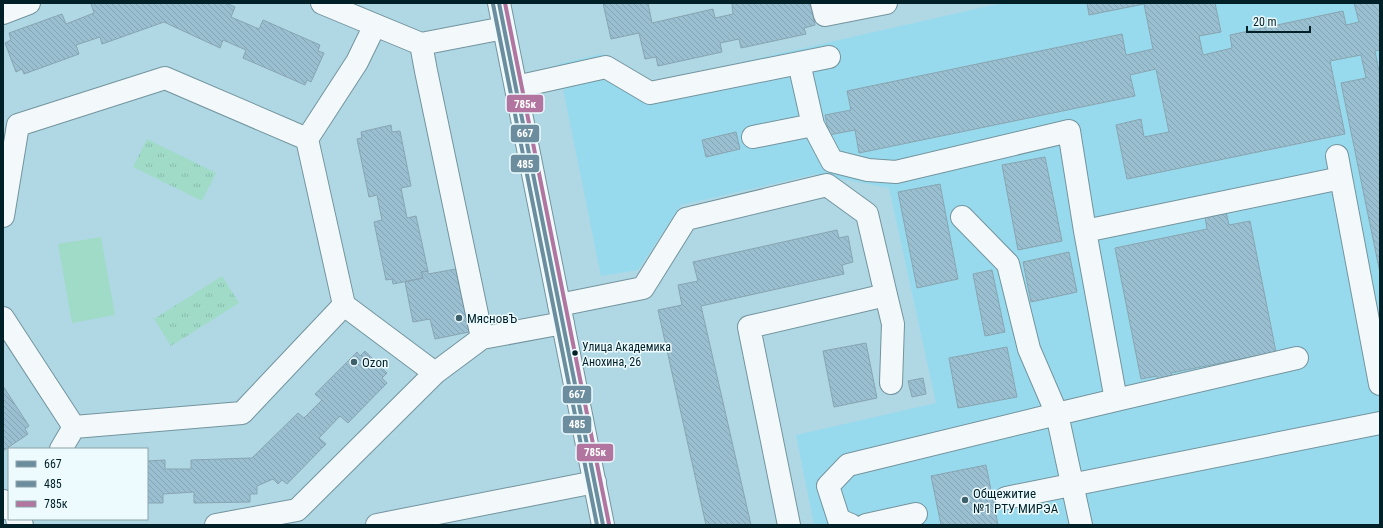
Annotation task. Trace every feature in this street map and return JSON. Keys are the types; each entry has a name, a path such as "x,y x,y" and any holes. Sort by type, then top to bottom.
{"street":[{"path":"3,13 29,3"},
{"path":"322,3 421,44 504,28"},
{"path":"499,3 603,525"},
{"path":"822,3 825,15 886,3"},
{"path":"375,25 357,62 306,139 344,306 435,373"},
{"path":"421,44 482,338"},
{"path":"516,87 606,67 650,93 829,57"},
{"path":"799,63 813,125 832,161 868,170 896,172 1069,131 1085,231 1116,400"},
{"path":"3,216 10,119 165,78 306,139"},
{"path":"753,137 813,125"},
{"path":"1337,156 1380,384"},
{"path":"1085,231 1341,178"},
{"path":"216,525 297,510 435,373 482,338 643,288 686,219 827,185 867,214 893,324 891,383"},
{"path":"962,217 1008,264 1029,349 1057,414 1081,525"},
{"path":"789,525 749,327 886,296"},
{"path":"74,427 242,413 344,306"},
{"path":"3,318 74,427"},
{"path":"851,525 839,520 828,486 848,465 1297,358"},
{"path":"1006,498 1380,423"},
{"path":"62,448 74,427"},
{"path":"377,525 595,482"},
{"path":"866,525 916,514"}],"shaded area":[{"path":"1002,3 1380,3 1380,525 814,525 796,435 936,403 889,188 816,174 681,205 638,270 601,276 558,64 601,54 649,83"}],"green space":[{"path":"147,139 216,173 202,201 133,167"},
{"path":"101,237 115,315 72,323 58,244"},
{"path":"222,276 239,303 171,346 154,319"}],"building":[{"path":"226,3 235,7 231,17 259,29 263,20 320,45 318,51 324,53 311,82 307,80 305,85 243,58 246,50 223,40 220,48 164,22 102,44 100,37 76,45 79,54 24,74 22,69 16,72 5,43 11,40 9,33 62,14 66,24 94,13 91,4"},
{"path":"603,3 648,3 652,23 713,9 715,18 733,14 732,4 737,3 810,3 815,25 804,28 806,34 741,48 739,39 720,43 722,52 658,66 656,57 645,59 639,33 611,39"},
{"path":"1087,3 1215,3 1221,32 1199,36 1203,55 1232,48 1230,35 1343,11 1346,25 1359,22 1354,3 1380,3 1380,50 1375,51 1380,76 1380,273 1341,83 1366,78 1361,55 1330,61 1345,134 1127,179 1116,125 1141,119 1144,137 1169,132 1156,69 1130,75 1135,96 859,153 855,130 829,135 825,115 851,110 847,91 1122,34 1126,55 1153,49 1144,4 1089,15"},
{"path":"391,125 392,132 400,131 411,186 401,188 407,218 416,216 428,271 421,272 423,278 393,284 392,279 386,280 374,222 382,220 377,195 369,197 357,139 362,138 361,132"},
{"path":"736,132 740,149 706,157 702,140"},
{"path":"1045,157 1062,241 1018,250 1002,165"},
{"path":"940,184 958,279 917,288 898,192"},
{"path":"1226,212 1229,225 1250,221 1276,352 1171,373 1174,383 1159,385 1157,376 1141,379 1115,248 1207,229 1205,216"},
{"path":"837,230 839,238 848,236 853,262 842,265 844,274 701,306 751,525 706,525 658,310 682,305 678,285 698,281 693,262"},
{"path":"1069,252 1077,292 1031,302 1023,262"},
{"path":"456,269 469,332 435,339 430,319 413,322 405,282 423,278 421,272 428,271 428,274"},
{"path":"992,270 1005,332 985,336 973,274"},
{"path":"866,343 877,398 834,407 823,351"},
{"path":"1007,347 1017,397 958,408 949,358"},
{"path":"365,351 387,373 382,378 387,383 348,423 340,416 319,438 326,444 287,484 282,480 278,484 273,479 257,486 257,494 250,494 250,502 194,503 194,492 163,494 163,503 148,503 148,461 165,460 165,469 191,469 191,460 252,458 298,413 304,418 322,400 315,394 357,352 360,356"},
{"path":"923,378 926,394 912,397 908,381"},
{"path":"3,386 29,426 25,429 28,434 3,451"},
{"name":"Общежитие №1 РТУ МИРЭА","path":"986,465 998,525 941,525 931,476"}],"transit line":[{"name":"667","path":"499,3 603,525"},
{"name":"785к","path":"505,3 609,524"},
{"name":"485","path":"493,4 597,525"}],"place":[{"name":"МясновЪ","path":"459,318"},
{"name":"Улица Академика Анохина, 26","path":"575,353"},
{"name":"Ozon","path":"354,362"},
{"name":"Общежитие №1 РТУ МИРЭА","path":"965,500"}]}
